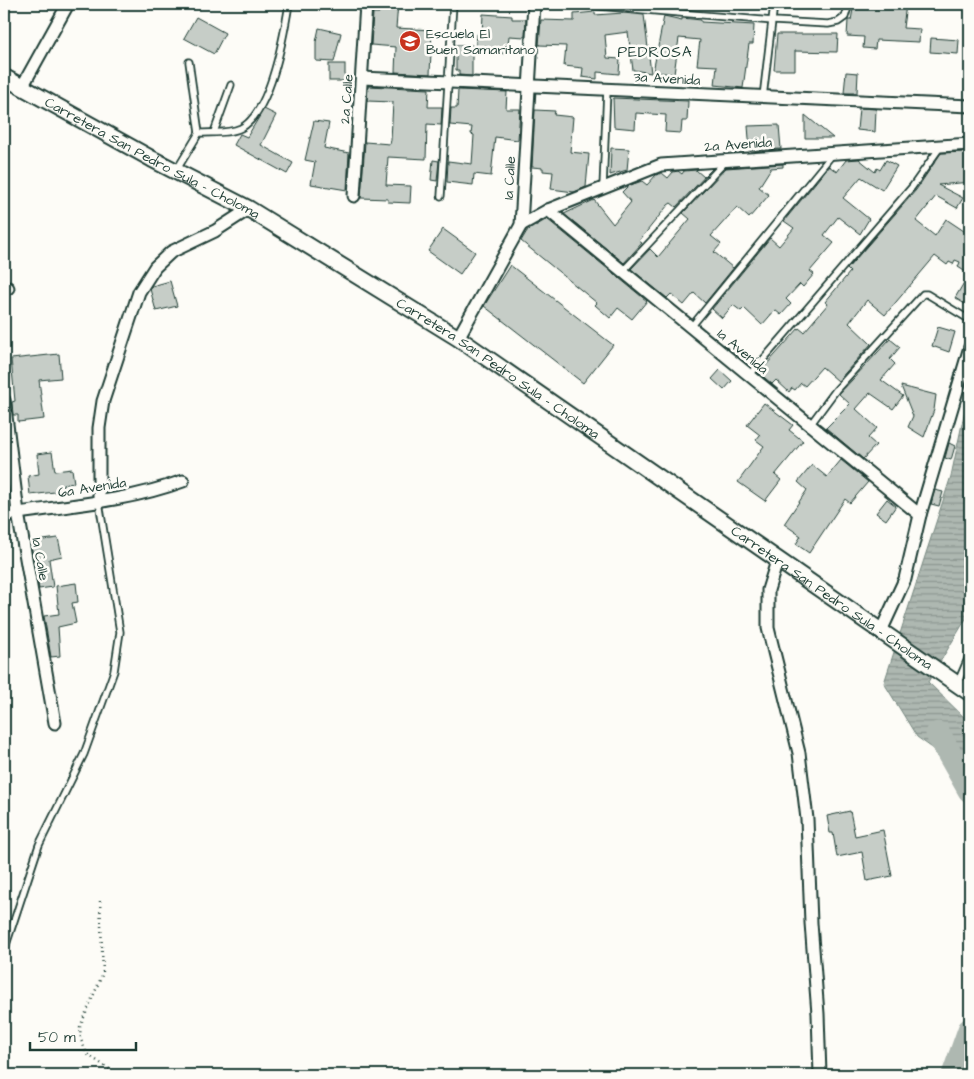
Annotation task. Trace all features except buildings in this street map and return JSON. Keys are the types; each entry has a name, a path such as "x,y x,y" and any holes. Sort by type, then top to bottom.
{"main road":[{"name":"Carretera San Pedro Sula - Choloma","path":"4,77 249,209 458,338 970,693"}],"street":[{"path":"22,87 68,4"},
{"name":"2a Calle","path":"354,196 366,4"},
{"name":"1a Calle","path":"458,338 521,225 534,4"},
{"name":"3a Avenida","path":"362,78 970,106"},
{"name":"2a Avenida","path":"521,225 548,210 661,165 970,144"},
{"path":"99,502 99,428 103,401 139,292 155,267 171,252 215,232 249,209"},
{"name":"1a Avenida","path":"548,210 809,426 920,515"},
{"path":"885,633 905,578 920,515 970,347"},
{"name":"1a Calle","path":"4,400 18,513 55,723"},
{"name":"6a Avenida","path":"4,515 99,502 155,491 183,481"},
{"path":"777,561 768,590 768,628 799,753 807,820 820,1075"}],"lane":[{"path":"199,133 230,132 242,127 252,118 265,98 281,50 289,4"},
{"path":"441,196 450,82 453,4"},
{"path":"576,4 828,24 838,22 845,17 849,4"},
{"path":"763,97 774,4"},
{"path":"176,171 199,133 190,62"},
{"path":"214,132 231,85"},
{"path":"603,187 607,90"},
{"path":"749,376 912,187 941,146"},
{"path":"691,327 835,152"},
{"path":"622,272 729,159"},
{"path":"809,426 836,390 923,294 927,294 970,320"},
{"path":"4,951 39,845 84,754 114,671 120,632 99,502"},
{"path":"955,682 970,654"}],"path":[{"path":"100,901 103,973 80,1027 80,1040 87,1054 118,1075"}],"shaded area":[{"path":"970,386 970,612 928,682 970,723 970,775 917,737 884,683 951,476"}],"waterway":[{"path":"938,734 970,790"},
{"path":"954,1075 970,1030"}],"place":[{"name":"Escuela El Buen Samaritano","path":"410,41"}],"district":[{"name":"PEDROSA","path":"655,52"}]}
